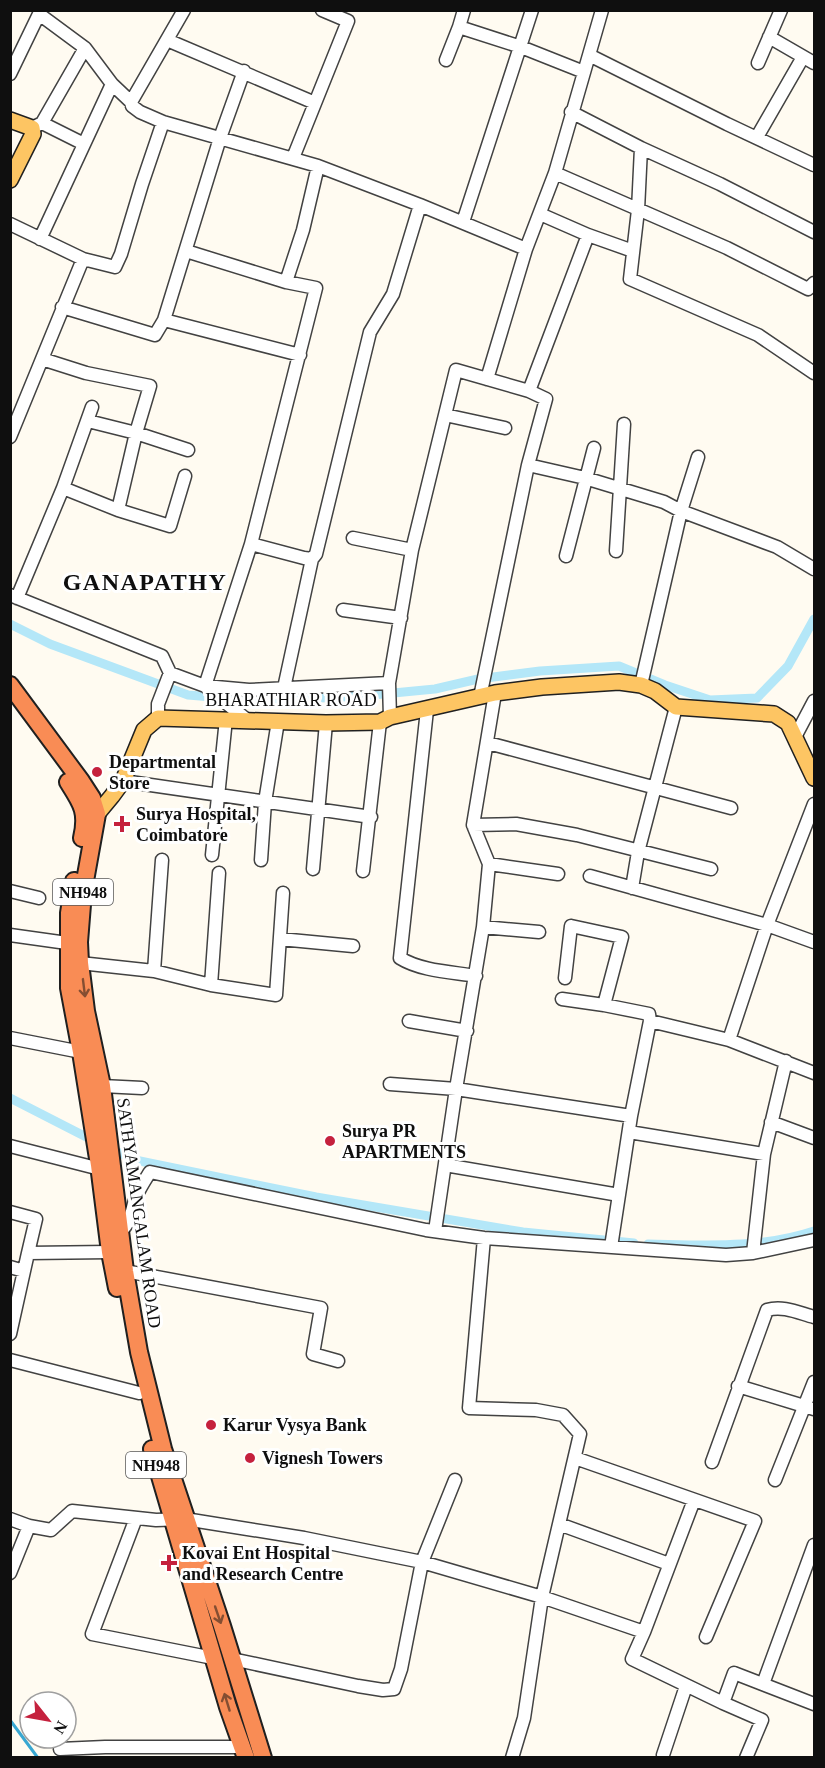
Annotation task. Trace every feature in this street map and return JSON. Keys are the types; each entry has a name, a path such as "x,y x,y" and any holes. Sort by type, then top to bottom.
{"highway":[{"path":"10,685 92,798 92,817"},
{"path":"10,700 92,817"},
{"name":"NH948","path":"92,817 69,913 67,943 69,988 81,1052 99,1121 110,1252 139,1393 159,1476 179,1520 213,1658 243,1752"},
{"name":"SATHYAMANGALAM ROAD","path":"92,817 79,942 87,1011 102,1086 99,1121"},
{"name":"SATHYAMANGALAM ROAD","path":"104,1168 120,1232 139,1352 179,1520 232,1659 263,1758"}],"main road":[{"path":"10,120 37,126 10,180"},
{"name":"BHARATHIAR ROAD","path":"158,711 226,719 326,723 387,718 485,695 542,687 619,682 641,685 655,691 676,706 774,714 788,723 814,778"},
{"path":"92,817 123,781 144,730 158,711"}],"street":[{"path":"131,102 184,10"},
{"path":"293,158 348,21 322,10"},
{"path":"446,60 464,10"},
{"path":"464,222 532,10"},
{"path":"487,379 526,249 555,174 602,10"},
{"path":"758,63 781,10"},
{"path":"10,74 39,14 85,48 112,84 140,112 163,122 318,166 464,222 526,249"},
{"path":"459,27 521,47 584,72"},
{"path":"769,37 814,63"},
{"path":"167,40 315,103"},
{"path":"84,144 37,126 85,48"},
{"path":"589,55 727,124 813,159"},
{"path":"757,137 803,57"},
{"path":"62,307 155,335 164,320 220,138 244,71"},
{"path":"40,239 112,84"},
{"path":"572,112 814,232"},
{"path":"10,224 83,259 115,267 121,255 163,122"},
{"path":"641,148 638,210 630,279 758,335 814,373"},
{"path":"286,282 303,230 318,166"},
{"path":"555,174 727,248 808,289 814,283"},
{"path":"284,688 312,559 319,544 369,332 393,294 420,205"},
{"path":"540,214 633,251"},
{"path":"529,391 588,235"},
{"path":"186,251 286,282 316,288 252,544 205,686"},
{"path":"10,437 83,259"},
{"path":"164,320 300,355"},
{"path":"42,359 86,373 150,386 136,433 118,510"},
{"path":"363,871 387,718 389,683 412,550 456,370 529,391 546,399 528,465 484,670 488,743 473,825 489,864 476,975 435,1230"},
{"path":"92,407 63,488 14,597 162,656 170,674 158,711"},
{"path":"445,415 505,428"},
{"path":"88,421 136,433 188,450"},
{"path":"616,551 624,424"},
{"path":"566,556 594,448"},
{"path":"641,685 681,511 698,457"},
{"path":"528,465 585,478 664,502 681,511 777,547 814,569"},
{"path":"63,488 118,510 170,526 185,476"},
{"path":"353,538 412,550"},
{"path":"252,544 312,559"},
{"path":"344,610 401,618"},
{"path":"170,674 205,686 249,690 389,683"},
{"path":"205,686 246,719"},
{"path":"795,737 814,701"},
{"path":"632,888 638,852 676,706"},
{"path":"427,710 400,958 418,966 476,975"},
{"path":"212,855 226,719"},
{"path":"261,860 265,802 278,721"},
{"path":"313,869 326,723"},
{"path":"488,743 731,808"},
{"path":"123,781 371,817"},
{"path":"729,1040 767,925 814,804"},
{"path":"473,825 516,824 578,835 711,869"},
{"path":"154,971 162,860"},
{"path":"489,864 558,874"},
{"path":"211,985 219,873"},
{"path":"590,876 767,925 814,942"},
{"path":"10,891 39,898"},
{"path":"80,963 154,971 211,985 276,995 283,893"},
{"path":"565,978 571,926 622,937 604,1005"},
{"path":"483,927 539,932"},
{"path":"10,935 67,943"},
{"path":"280,939 353,946"},
{"path":"562,999 649,1014 650,1021 631,1116 611,1247"},
{"path":"409,1021 467,1031"},
{"path":"650,1021 729,1040 814,1073"},
{"path":"10,1038 81,1052"},
{"path":"753,1253 764,1154 786,1061"},
{"path":"390,1084 456,1089 631,1116"},
{"path":"102,1086 142,1088"},
{"path":"771,1122 814,1138"},
{"path":"629,1132 764,1154"},
{"path":"10,1146 104,1168"},
{"path":"444,1165 619,1195"},
{"path":"120,1232 132,1217 136,1196 150,1172 484,1238 726,1255 753,1253 814,1240"},
{"path":"10,1212 36,1219 11,1326"},
{"path":"484,1238 469,1408 536,1410 563,1416 580,1434 542,1597 524,1718 512,1758"},
{"path":"28,1253 110,1252"},
{"path":"10,1267 24,1271"},
{"path":"125,1271 321,1308 313,1354 338,1361"},
{"path":"712,1462 767,1310 785,1308 814,1317"},
{"path":"10,1360 139,1393"},
{"path":"776,1480 810,1407 814,1382"},
{"path":"738,1386 810,1407"},
{"path":"575,1458 754,1521 706,1637"},
{"path":"232,1659 358,1686 383,1690 394,1689 401,1670 422,1562 455,1480"},
{"path":"694,1500 632,1659 762,1720 746,1758"},
{"path":"10,1519 29,1526 51,1530 72,1511 179,1520 304,1538 422,1562 542,1597 644,1632"},
{"path":"136,1518 93,1634 213,1658"},
{"path":"559,1524 669,1564"},
{"path":"10,1573 29,1526"},
{"path":"764,1684 814,1545"},
{"path":"723,1703 734,1673 814,1704"},
{"path":"663,1755 686,1686"},
{"path":"78,1748 105,1747 243,1752"}],"waterway":[{"path":"10,624 50,644 188,695 258,701 362,696 435,689 478,679 540,671 619,666 710,700 757,698 788,666 814,619"},
{"path":"10,1098 96,1142"},
{"path":"109,1148 135,1160 316,1197 523,1232 634,1243"},
{"path":"648,1244 753,1243 794,1237 814,1231"},
{"path":"10,1720 38,1758"}],"place":[{"name":"Departmental Store","path":"97,772"},
{"name":"Surya Hospital, Coimbatore","path":"122,824"},
{"name":"Surya PR APARTMENTS","path":"330,1141"},
{"name":"Karur Vysya Bank","path":"211,1425"},
{"name":"Vignesh Towers","path":"250,1458"},
{"name":"Kovai Ent Hospital and Research Centre","path":"169,1563"}],"district":[{"name":"GANAPATHY","path":"145,582"}]}
